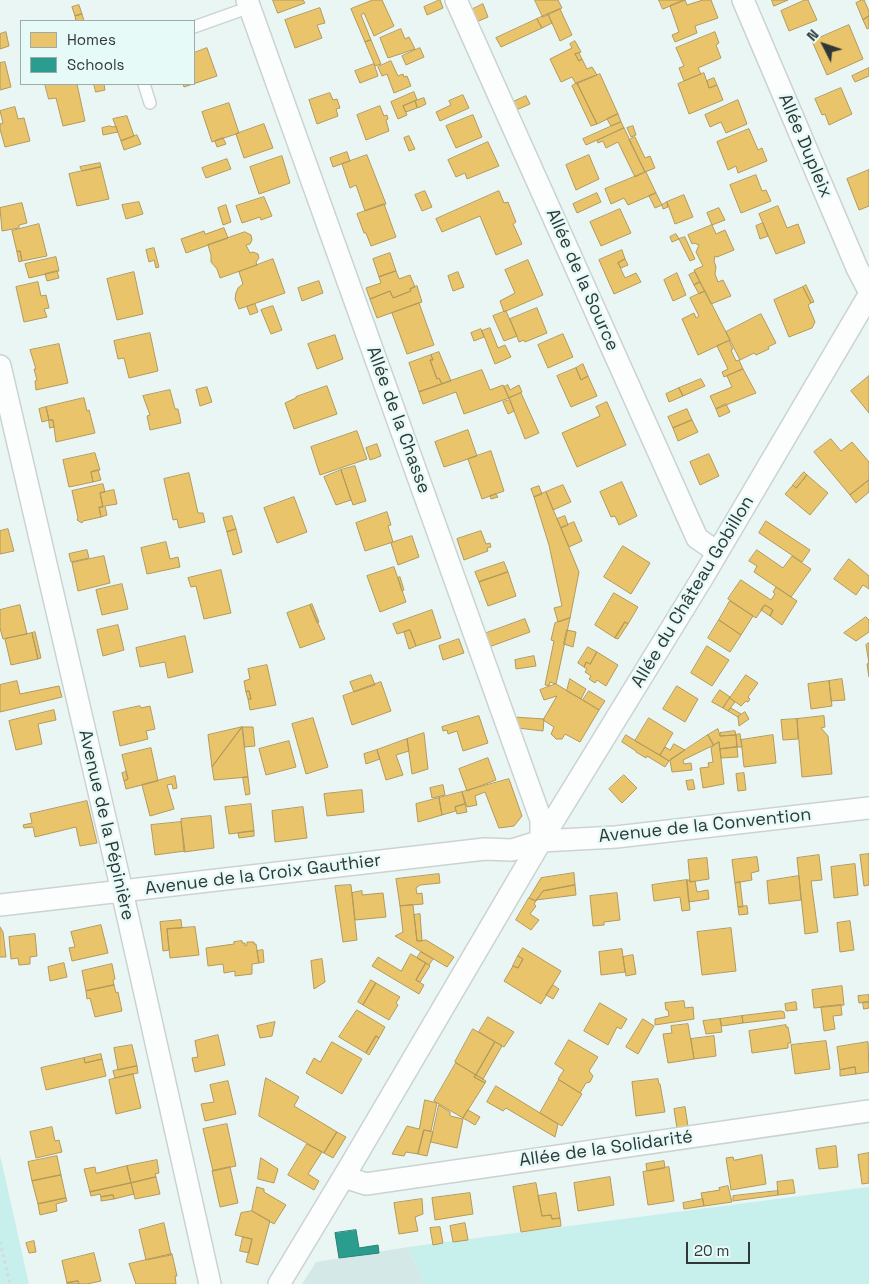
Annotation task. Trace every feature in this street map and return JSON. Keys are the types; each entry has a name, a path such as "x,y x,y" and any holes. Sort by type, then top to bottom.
{"street":[{"name":"Allée de la Source","path":"456,0 698,538 717,552"},
{"name":"Allée Dupleix","path":"743,0 857,268 869,291"},
{"name":"Allée de la Chasse","path":"248,4 541,820 541,841"},
{"name":"Allée du Château Gobillon","path":"279,1284 541,841 717,552 869,296"},
{"name":"Avenue de la Pépinière","path":"0,366 122,891 210,1284"},
{"name":"Avenue de la Convention","path":"541,841 616,837 869,808"},
{"name":"Avenue de la Croix Gauthier","path":"0,905 485,849 512,850 541,841"},
{"path":"496,850 508,861 514,874 514,887"},
{"name":"Allée de la Solidarité","path":"344,1177 366,1184 869,1111"}],"lane":[{"path":"195,27 248,4"},
{"path":"144,85 150,104"}],"path":[{"path":"0,1242 10,1284"}],"shaded area":[{"path":"0,1155 29,1284 0,1284"},
{"path":"869,1187 869,1284 425,1284 408,1247"},
{"path":"408,1247 425,1284 302,1284 316,1262"}],"building: Homes":[{"path":"273,0 303,0 305,3 278,13"},
{"path":"373,0 382,0 394,26 374,36 364,13 361,15 371,40 365,42 351,9"},
{"path":"440,0 443,8 427,15 424,7"},
{"path":"535,0 558,0 562,8 543,17"},
{"path":"659,0 685,0 663,9"},
{"path":"685,0 687,5 703,0 711,0 718,18 695,26 697,33 675,42 672,35 679,32 670,6"},
{"path":"772,0 788,0 774,6"},
{"path":"808,0 817,20 789,31 781,11"},
{"path":"864,0 869,11 869,16 863,20 856,3"},
{"path":"483,4 488,17 474,23 469,11"},
{"path":"79,5 82,14 75,16 72,7"},
{"path":"320,8 325,23 317,25 322,38 295,48 285,20"},
{"path":"560,9 572,35 560,41 548,14"},
{"path":"82,14 84,20 76,20 75,16"},
{"path":"548,14 552,23 542,28 537,19"},
{"path":"869,16 869,28 867,29 863,20"},
{"path":"537,19 542,28 501,47 496,38"},
{"path":"849,25 863,59 827,75 812,41"},
{"path":"401,29 405,39 409,37 415,49 388,58 380,38"},
{"path":"6,32 9,46 0,49 0,34"},
{"path":"715,32 719,43 716,45 721,58 698,68 701,74 684,81 679,68 684,66 676,48"},
{"path":"371,40 381,64 375,66 365,42"},
{"path":"575,41 581,52 575,54 579,61 582,59 587,69 592,67 597,75 576,84 572,77 561,82 550,59 572,48 570,44"},
{"path":"207,48 217,76 195,84 195,53"},
{"path":"420,48 424,57 406,65 402,56"},
{"path":"579,53 582,59 579,61 575,54"},
{"path":"391,61 398,76 403,74 404,77 407,76 411,86 394,93 387,74 382,76 378,67"},
{"path":"5,62 11,87 0,90 0,63"},
{"path":"374,64 378,76 360,83 355,71"},
{"path":"869,68 869,76 855,82 852,76"},
{"path":"704,73 709,88 717,85 723,100 689,114 678,84"},
{"path":"600,74 618,114 597,124 577,83"},
{"path":"714,78 717,85 709,88 707,81"},
{"path":"577,83 597,124 591,126 572,86"},
{"path":"45,85 77,85 85,121 63,126 56,98 49,99"},
{"path":"94,85 104,85 105,90 96,92"},
{"path":"841,88 852,114 829,125 825,114 822,115 815,99"},
{"path":"414,92 417,100 403,106 407,115 398,119 391,102"},
{"path":"330,93 333,100 337,99 340,108 336,109 338,116 317,124 309,100"},
{"path":"463,95 469,108 440,121 436,112 451,105 449,101"},
{"path":"526,96 530,104 514,111 511,103"},
{"path":"424,98 426,104 418,108 415,101"},
{"path":"738,100 747,124 726,133 721,122 710,127 705,115"},
{"path":"415,101 417,108 406,112 403,106"},
{"path":"229,103 239,133 212,142 202,112"},
{"path":"380,106 384,116 387,115 388,119 386,120 389,131 366,140 357,115"},
{"path":"15,107 18,119 24,118 30,141 5,147 0,129 0,124 3,123 0,111"},
{"path":"618,114 621,122 611,126 607,119"},
{"path":"473,115 482,137 456,148 446,126"},
{"path":"127,116 134,136 121,141 113,119"},
{"path":"621,122 624,128 586,145 583,139"},
{"path":"264,124 273,148 244,158 236,134"},
{"path":"116,126 118,132 103,135 102,128"},
{"path":"633,126 636,135 631,137 627,128"},
{"path":"624,128 645,172 635,177 618,142 606,148 603,141 598,143 597,141"},
{"path":"749,129 758,150 762,148 767,161 738,173 736,166 728,170 717,142"},
{"path":"137,135 141,144 124,150 121,141"},
{"path":"409,136 415,149 409,151 404,138"},
{"path":"635,137 645,158 650,156 655,168 645,172 629,140"},
{"path":"223,138 226,144 217,147 215,141"},
{"path":"488,142 499,166 467,179 465,173 456,177 448,160"},
{"path":"347,152 350,161 333,167 330,158"},
{"path":"367,155 386,204 365,211 356,185 350,188 342,164"},
{"path":"589,155 599,179 576,190 566,165"},
{"path":"282,156 290,183 259,194 250,167"},
{"path":"227,159 231,169 206,178 202,168"},
{"path":"100,163 101,167 82,171 80,167"},
{"path":"101,167 109,199 77,206 69,174"},
{"path":"869,170 869,206 859,210 847,179"},
{"path":"646,172 656,193 628,205 624,198 611,204 605,189"},
{"path":"756,175 762,191 766,190 771,201 741,213 730,185"},
{"path":"425,191 432,207 422,211 415,195"},
{"path":"499,191 504,203 508,202 516,222 513,224 522,244 496,255 480,216 442,232 436,219"},
{"path":"597,193 601,202 577,213 573,204"},
{"path":"656,193 662,205 655,208 649,196"},
{"path":"684,195 693,217 675,224 667,202"},
{"path":"264,197 272,216 261,220 260,217 242,223 236,206"},
{"path":"139,202 143,214 126,219 122,205"},
{"path":"667,202 668,207 663,209 662,205"},
{"path":"22,203 27,223 19,225 19,228 2,231 0,208"},
{"path":"384,204 396,237 371,246 357,214"},
{"path":"226,205 231,222 223,225 218,208"},
{"path":"778,206 787,228 798,224 805,243 776,254 759,214"},
{"path":"719,208 725,220 712,225 707,213"},
{"path":"620,209 631,233 601,246 590,222"},
{"path":"763,223 768,236 760,239 756,226"},
{"path":"39,224 47,256 22,261 20,251 17,252 12,231"},
{"path":"712,225 716,234 725,230 734,250 717,257 715,256 714,261 718,282 723,280 731,296 711,304 694,270 703,266 696,252 699,245 692,244 688,235"},
{"path":"224,228 228,238 186,253 181,239 204,231 205,234"},
{"path":"245,232 251,235 252,240 250,244 246,245 250,253 258,254 257,265 220,278 217,269 211,262 208,245"},
{"path":"676,234 679,239 672,242 670,237"},
{"path":"685,237 695,259 690,261 679,239"},
{"path":"154,248 159,267 156,268 154,260 149,262 146,250"},
{"path":"622,250 625,259 618,263 625,278 636,273 641,282 614,294 599,260"},
{"path":"20,251 22,261 19,262 17,252"},
{"path":"390,253 396,271 379,277 373,259"},
{"path":"56,257 59,271 29,278 25,264"},
{"path":"273,259 285,293 239,309 235,299 238,288 243,284 239,272"},
{"path":"625,259 628,265 621,268 618,263"},
{"path":"528,260 543,295 504,312 500,301 515,293 505,270"},
{"path":"57,271 59,278 47,281 45,274"},
{"path":"396,271 399,279 410,275 415,287 410,289 411,291 393,298 390,291 370,299 366,288 381,283 379,277"},
{"path":"134,272 143,314 117,320 107,279"},
{"path":"458,272 464,287 453,291 448,276"},
{"path":"695,272 700,282 694,285 689,275"},
{"path":"677,273 686,295 673,301 664,280"},
{"path":"319,281 323,293 302,301 298,288"},
{"path":"38,282 41,296 46,295 49,308 44,309 47,317 24,322 16,287"},
{"path":"700,282 705,291 699,294 694,285"},
{"path":"806,285 814,302 811,303 803,287"},
{"path":"417,286 422,302 377,318 370,299 390,291 393,298 411,291 410,289"},
{"path":"803,287 811,303 808,305 815,322 812,328 789,337 774,300"},
{"path":"705,291 730,340 698,355 682,319 694,313 696,318 699,316 690,298"},
{"path":"419,303 434,345 407,354 392,313"},
{"path":"255,304 258,312 250,315 247,307"},
{"path":"273,306 282,330 271,334 261,310"},
{"path":"537,308 547,333 525,342 524,340 519,342 510,319"},
{"path":"506,311 517,336 504,341 493,316"},
{"path":"761,314 776,343 768,347 769,349 756,355 754,353 740,360 726,332"},
{"path":"490,328 498,348 505,345 511,357 495,364 482,331"},
{"path":"481,329 484,337 474,341 471,333"},
{"path":"150,333 158,371 129,378 124,358 118,359 114,341"},
{"path":"563,334 573,357 548,368 538,345"},
{"path":"335,335 343,359 317,369 308,344"},
{"path":"729,341 736,361 739,360 743,369 724,377 722,372 728,369 717,346"},
{"path":"59,344 68,383 36,390 35,381 37,380 34,369 36,369 30,350"},
{"path":"439,352 451,381 442,384 439,378 437,379 430,360 433,360 431,355"},
{"path":"431,355 433,360 430,360 437,379 439,378 442,384 419,392 409,363"},
{"path":"583,364 588,376 581,380 576,368"},
{"path":"576,368 581,380 588,376 597,396 571,407 557,376"},
{"path":"743,369 756,393 716,409 710,396 732,387 727,376"},
{"path":"482,370 490,390 503,385 509,398 464,414 456,392 423,404 419,392"},
{"path":"869,376 869,413 851,391"},
{"path":"701,379 705,386 683,396 679,388"},
{"path":"508,385 510,390 519,385 522,392 509,398 504,387"},
{"path":"327,386 337,414 294,429 285,403"},
{"path":"207,387 212,402 200,406 196,390"},
{"path":"679,388 683,396 669,402 666,394"},
{"path":"170,390 175,409 178,409 181,423 150,430 147,416 150,415 143,396"},
{"path":"521,393 539,433 525,439 509,398"},
{"path":"84,398 95,433 56,442 53,420 49,420 46,407"},
{"path":"510,400 514,411 508,414 503,402"},
{"path":"607,402 626,445 577,467 562,433 600,416 596,407"},
{"path":"726,404 730,412 719,417 716,409"},
{"path":"46,407 49,420 42,422 39,409"},
{"path":"687,409 692,420 673,428 668,417"},
{"path":"49,420 53,420 54,427 50,428"},
{"path":"692,420 698,432 678,441 673,428"},
{"path":"468,430 477,456 444,467 435,442"},
{"path":"357,431 367,459 320,475 311,447"},
{"path":"831,439 841,451 852,442 869,462 869,480 850,495 814,452"},
{"path":"377,444 381,456 370,460 366,448"},
{"path":"491,451 504,491 482,499 468,459"},
{"path":"95,453 100,470 91,472 93,482 69,487 63,460"},
{"path":"709,454 719,476 700,485 690,462"},
{"path":"355,466 366,501 353,505 341,470"},
{"path":"98,470 101,480 93,482 91,472"},
{"path":"341,470 351,500 336,505 324,477"},
{"path":"804,472 807,475 796,488 793,485"},
{"path":"189,473 198,513 203,513 205,522 179,528 177,519 173,520 164,479"},
{"path":"807,475 828,493 810,515 785,494 793,485 796,488"},
{"path":"869,480 869,492 856,503 850,495"},
{"path":"622,482 637,516 619,525 615,516 611,517 600,492"},
{"path":"103,484 105,492 100,493 103,507 99,507 101,517 83,521 82,523 77,520 72,491"},
{"path":"563,485 571,502 553,510 546,492"},
{"path":"539,486 542,494 534,497 531,489"},
{"path":"114,490 117,504 105,506 107,515 101,517 99,507 103,507 100,493"},
{"path":"546,492 579,572 570,618 558,622 554,608 562,606 549,545 534,497"},
{"path":"496,494 498,497 491,499 490,496"},
{"path":"294,497 307,532 277,543 264,508"},
{"path":"387,512 391,525 388,526 393,542 365,551 356,523"},
{"path":"232,516 236,529 227,532 223,518"},
{"path":"565,516 568,525 561,528 557,519"},
{"path":"766,521 810,550 802,562 759,533"},
{"path":"574,522 582,541 569,547 561,528"},
{"path":"8,529 14,551 0,554 0,531"},
{"path":"236,529 242,552 233,555 227,532"},
{"path":"481,531 486,544 490,543 491,547 487,548 488,551 464,560 457,539"},
{"path":"412,536 419,557 398,565 391,543"},
{"path":"166,542 170,559 178,557 180,567 147,574 141,548"},
{"path":"623,546 650,563 631,594 604,577"},
{"path":"87,550 89,558 71,562 69,554"},
{"path":"757,550 783,568 792,556 811,569 791,597 754,572 757,566 749,561"},
{"path":"104,556 110,583 78,591 72,563"},
{"path":"849,559 869,576 869,589 863,585 856,595 834,579"},
{"path":"504,562 508,572 479,582 475,572"},
{"path":"394,567 406,602 380,612 367,576"},
{"path":"221,570 231,613 204,619 196,586 191,587 188,578"},
{"path":"508,572 516,596 488,606 479,582"},
{"path":"400,577 404,590 402,591 398,578"},
{"path":"741,580 771,600 775,594 773,592 776,587 797,601 782,625 770,616 773,610 765,605 756,618 728,599"},
{"path":"122,584 128,609 102,615 96,590"},
{"path":"614,593 638,607 628,624 625,622 615,638 595,625"},
{"path":"730,601 753,616 741,635 719,620"},
{"path":"312,604 319,622 317,623 310,605"},
{"path":"20,605 27,634 3,639 0,628 0,610"},
{"path":"310,605 325,639 300,648 287,613"},
{"path":"765,605 773,610 770,616 761,610"},
{"path":"432,610 441,638 416,646 410,630 397,634 393,624"},
{"path":"866,617 869,620 869,632 856,641 844,633"},
{"path":"570,618 556,684 550,682 549,686 545,685 554,641 551,640 555,623"},
{"path":"525,619 530,632 489,647 484,634"},
{"path":"719,620 741,635 730,652 708,638"},
{"path":"625,622 628,624 618,639 615,638"},
{"path":"118,625 124,650 103,656 97,630"},
{"path":"410,630 416,646 409,649 404,632"},
{"path":"567,630 576,632 573,647 564,644"},
{"path":"35,632 41,658 38,659 32,633"},
{"path":"32,633 38,659 11,665 5,639"},
{"path":"185,636 193,672 168,678 165,662 140,667 136,648"},
{"path":"459,639 464,653 443,660 439,646"},
{"path":"869,643 869,663 866,645"},
{"path":"707,646 729,660 712,686 691,673"},
{"path":"588,647 597,652 590,664 586,662 584,667 578,663"},
{"path":"597,652 618,665 606,686 597,680 595,683 589,679 591,676 585,672 587,669 584,667 586,662 590,664"},
{"path":"534,656 536,666 516,669 515,660"},
{"path":"267,665 276,705 250,710 248,699 251,699 249,691 246,692 244,681 250,679 248,669"},
{"path":"371,675 375,685 354,692 350,682"},
{"path":"746,675 758,683 748,697 750,699 748,702 746,701 741,706 730,698"},
{"path":"570,679 586,689 581,699 567,691"},
{"path":"842,679 845,700 831,701 829,681"},
{"path":"17,681 20,694 59,686 62,697 0,712 0,685"},
{"path":"829,681 832,706 811,709 808,684"},
{"path":"381,682 391,711 352,725 343,696"},
{"path":"556,684 599,710 580,742 565,734 562,739 556,739 551,734 554,727 543,720 557,696 544,700 540,690"},
{"path":"677,686 698,699 685,722 663,709"},
{"path":"720,690 730,697 723,708 712,702"},
{"path":"249,691 251,699 248,699 246,692"},
{"path":"589,691 605,701 599,710 583,700"},
{"path":"730,698 735,702 728,711 723,708"},
{"path":"140,706 141,708 150,706 155,729 146,731 148,739 120,746 113,712"},
{"path":"731,708 741,714 738,717 728,711"},
{"path":"54,710 56,720 38,724 42,744 16,750 9,721"},
{"path":"745,712 749,719 739,726 738,717"},
{"path":"479,716 488,743 463,751 457,731 448,734 447,730 443,731 442,727"},
{"path":"824,716 825,727 821,728 828,736 832,774 802,777 797,719"},
{"path":"514,717 544,719 543,731 518,728"},
{"path":"313,718 328,767 306,774 292,724"},
{"path":"649,718 673,733 660,755 635,741"},
{"path":"797,719 798,739 783,740 781,720"},
{"path":"242,727 212,767 208,735"},
{"path":"242,727 248,777 214,780 212,767"},
{"path":"243,727 253,727 255,746 245,747"},
{"path":"718,729 720,736 736,735 737,747 720,749 719,742 713,745 708,735"},
{"path":"735,731 736,735 720,736 720,733"},
{"path":"424,733 428,769 412,774 407,739"},
{"path":"740,734 742,747 737,747 736,735"},
{"path":"626,735 669,761 665,767 647,756 646,758 622,742"},
{"path":"708,735 714,745 683,760 684,764 691,763 692,770 672,772 670,760"},
{"path":"773,735 776,763 744,767 741,740"},
{"path":"407,739 409,751 396,755 403,775 386,780 377,750"},
{"path":"289,741 296,767 266,775 259,749"},
{"path":"719,742 724,784 703,788 700,768 709,767 708,763 713,762 711,748"},
{"path":"674,744 685,750 669,761 660,755 665,747 670,750"},
{"path":"737,747 738,757 721,758 720,749"},
{"path":"151,748 158,781 126,789 124,781 128,779 122,755"},
{"path":"377,750 380,759 366,764 364,754"},
{"path":"488,758 496,780 467,791 459,769"},
{"path":"126,772 128,779 124,781 122,773"},
{"path":"744,773 746,790 738,791 736,774"},
{"path":"624,775 637,788 622,803 609,789"},
{"path":"175,776 177,788 173,789 172,784 167,785 174,809 150,816 142,785"},
{"path":"243,777 248,777 250,794 246,795"},
{"path":"509,779 522,816 514,826 499,828 485,792 475,796 477,805 467,807 462,792"},
{"path":"693,780 695,789 688,790 686,781"},
{"path":"443,785 445,795 432,798 430,788"},
{"path":"362,790 364,812 327,816 324,794"},
{"path":"462,792 465,804 455,807 456,811 442,815 439,798"},
{"path":"439,798 442,815 418,822 416,804"},
{"path":"87,801 97,843 80,846 76,827 35,837 33,827 24,828 23,825 32,823 30,814"},
{"path":"251,804 254,831 229,834 225,807"},
{"path":"465,804 467,812 457,814 455,807"},
{"path":"303,807 307,838 275,842 272,811"},
{"path":"211,816 214,848 184,852 181,819"},
{"path":"181,822 185,851 155,855 151,825"},
{"path":"254,831 254,836 239,838 238,833"},
{"path":"869,854 869,885 864,886 860,855"},
{"path":"819,855 822,880 811,881 818,932 805,934 797,858"},
{"path":"757,857 759,871 751,873 752,880 735,883 732,860"},
{"path":"707,858 709,879 690,882 688,860"},
{"path":"855,864 858,895 834,898 831,867"},
{"path":"574,873 575,885 543,891 536,901 529,898 541,878"},
{"path":"439,874 440,883 420,885 416,888 417,894 422,893 423,904 400,906 396,879"},
{"path":"799,876 801,900 769,904 767,881"},
{"path":"687,880 690,910 682,911 680,897 654,901 652,885"},
{"path":"687,880 690,880 690,882 695,881 697,892 708,890 709,899 689,902"},
{"path":"740,882 743,907 738,907 735,883"},
{"path":"351,885 357,940 343,942 335,886"},
{"path":"575,885 576,895 536,900 543,891"},
{"path":"362,891 362,895 383,893 386,917 355,920 352,893"},
{"path":"617,893 620,920 604,922 604,925 593,926 590,896"},
{"path":"529,898 536,901 534,904 536,906 530,914 539,920 531,930 516,920"},
{"path":"413,905 417,941 426,940 454,957 447,967 395,936 403,932 400,906"},
{"path":"747,906 748,914 739,915 738,907"},
{"path":"420,914 422,941 417,941 414,915"},
{"path":"181,920 182,928 167,929 169,950 163,951 160,922"},
{"path":"850,921 854,950 840,952 837,923"},
{"path":"101,925 108,953 72,961 69,948 75,947 71,932"},
{"path":"0,927 3,932 6,957 0,957"},
{"path":"195,927 199,955 170,958 167,929"},
{"path":"731,928 736,971 702,975 697,932"},
{"path":"35,934 37,956 30,957 30,964 19,965 18,958 11,959 9,937"},
{"path":"242,941 242,943 245,943 245,946 247,942 254,942 256,944 259,963 252,964 252,974 235,976 235,971 224,973 223,964 208,966 206,948"},
{"path":"523,948 561,971 541,1004 504,981 513,966 518,968 523,959 518,956"},
{"path":"622,949 625,972 601,975 599,952"},
{"path":"263,950 264,962 259,963 257,951"},
{"path":"421,952 433,959 429,965 417,958"},
{"path":"411,954 426,963 416,980 424,985 419,994 372,966 378,957 401,971"},
{"path":"633,955 636,974 626,976 623,957"},
{"path":"518,956 523,959 518,968 513,966"},
{"path":"322,959 325,982 314,989 311,961"},
{"path":"64,963 67,977 50,981 48,967"},
{"path":"426,963 430,966 420,982 416,980"},
{"path":"112,964 115,979 113,980 114,985 86,991 82,971"},
{"path":"371,980 376,983 363,1005 358,1002"},
{"path":"376,983 400,997 396,1003 398,1005 389,1020 363,1005"},
{"path":"114,985 116,993 118,992 122,1011 95,1017 90,998 87,999 86,991"},
{"path":"553,985 559,989 553,999 546,995"},
{"path":"842,986 844,1005 814,1008 812,990"},
{"path":"869,995 869,1002 859,1003 858,996"},
{"path":"684,1001 685,1008 693,1007 694,1019 655,1025 655,1019 669,1016 665,1003"},
{"path":"796,1002 797,1010 786,1011 785,1004"},
{"path":"863,1002 869,1002 869,1008 864,1009"},
{"path":"600,1003 627,1019 621,1029 617,1027 608,1045 584,1031"},
{"path":"841,1005 842,1015 833,1016 835,1029 824,1031 821,1007"},
{"path":"357,1010 385,1027 379,1038 376,1036 366,1053 339,1037"},
{"path":"784,1012 785,1018 743,1023 742,1016"},
{"path":"742,1016 743,1023 722,1026 720,1019"},
{"path":"488,1017 514,1032 504,1047 479,1032"},
{"path":"643,1019 654,1026 638,1054 626,1047"},
{"path":"720,1019 722,1032 706,1034 703,1021"},
{"path":"275,1022 272,1036 260,1038 257,1026"},
{"path":"688,1024 694,1059 668,1063 663,1034 672,1033 671,1026"},
{"path":"786,1025 791,1043 788,1043 788,1048 752,1053 749,1031"},
{"path":"473,1029 495,1042 476,1075 455,1062"},
{"path":"218,1035 225,1065 195,1072 192,1058 198,1057 195,1041"},
{"path":"376,1036 379,1038 369,1055 366,1053"},
{"path":"714,1036 716,1056 694,1059 691,1039"},
{"path":"569,1040 598,1057 589,1071 593,1076 590,1082 586,1083 580,1093 558,1079 564,1070 555,1064"},
{"path":"826,1041 830,1069 795,1074 791,1045"},
{"path":"332,1042 362,1059 342,1094 306,1073 314,1058 320,1062"},
{"path":"495,1042 502,1046 483,1079 476,1075"},
{"path":"868,1042 869,1072 856,1074 855,1067 840,1070 837,1047"},
{"path":"132,1045 137,1066 118,1070 114,1048"},
{"path":"101,1054 102,1059 85,1063 84,1058"},
{"path":"84,1058 85,1063 102,1059 106,1076 46,1090 41,1068"},
{"path":"456,1063 485,1083 463,1118 434,1101"},
{"path":"137,1066 138,1073 115,1078 113,1071"},
{"path":"855,1067 856,1074 840,1076 840,1070"},
{"path":"133,1074 141,1108 116,1114 109,1080"},
{"path":"476,1075 486,1081 485,1083 474,1077"},
{"path":"266,1078 299,1097 294,1106 337,1132 324,1153 259,1116"},
{"path":"658,1079 665,1112 636,1116 632,1082"},
{"path":"559,1080 582,1094 562,1126 540,1113"},
{"path":"228,1081 236,1114 205,1121 201,1104 214,1102 210,1085"},
{"path":"496,1086 558,1124 555,1137 506,1108 503,1111 487,1102"},
{"path":"425,1100 437,1103 431,1131 424,1130 418,1154 406,1152 404,1156 392,1154 407,1126 419,1129"},
{"path":"439,1105 450,1112 450,1116 463,1119 457,1148 431,1142"},
{"path":"685,1107 688,1126 677,1128 674,1109"},
{"path":"468,1110 480,1117 475,1125 463,1118"},
{"path":"227,1124 236,1166 213,1171 203,1129"},
{"path":"52,1127 55,1141 59,1140 62,1152 36,1158 30,1132"},
{"path":"424,1130 433,1132 427,1156 418,1154"},
{"path":"337,1132 346,1137 333,1158 324,1153"},
{"path":"307,1144 322,1152 308,1174 319,1181 314,1190 288,1175"},
{"path":"836,1146 838,1167 819,1169 816,1149"},
{"path":"869,1153 869,1183 862,1184 858,1155"},
{"path":"762,1155 766,1184 731,1190 726,1158 733,1157 734,1160"},
{"path":"57,1156 61,1175 32,1181 28,1162"},
{"path":"261,1158 278,1169 274,1183 258,1179"},
{"path":"157,1160 159,1173 155,1174 156,1177 131,1183 127,1166"},
{"path":"664,1161 665,1168 647,1171 646,1164"},
{"path":"127,1166 131,1183 90,1192 84,1169 95,1167 96,1173"},
{"path":"230,1167 238,1203 220,1207 212,1171"},
{"path":"669,1167 674,1201 648,1205 643,1172"},
{"path":"61,1175 66,1198 38,1204 32,1181"},
{"path":"156,1177 160,1194 135,1199 131,1183"},
{"path":"610,1177 614,1205 578,1211 574,1183"},
{"path":"793,1180 795,1193 778,1195 777,1182"},
{"path":"131,1183 134,1194 114,1199 113,1195 101,1197 100,1194 91,1196 90,1192"},
{"path":"536,1183 542,1216 551,1215 552,1219 560,1218 561,1226 521,1232 513,1187"},
{"path":"728,1186 732,1202 704,1206 701,1193 720,1190 719,1188"},
{"path":"257,1187 264,1189 264,1192 286,1205 274,1224 252,1211"},
{"path":"778,1191 778,1195 733,1201 733,1196"},
{"path":"470,1193 473,1214 435,1220 432,1198"},
{"path":"556,1193 560,1218 552,1219 551,1215 542,1216 538,1196"},
{"path":"113,1195 114,1199 101,1201 101,1197"},
{"path":"66,1198 67,1201 56,1204 57,1211 40,1215 38,1204"},
{"path":"422,1199 423,1214 415,1217 418,1231 399,1234 394,1203"},
{"path":"703,1199 704,1206 684,1209 683,1203"},
{"path":"252,1211 270,1221 258,1265 246,1262 252,1239 235,1235 241,1213"},
{"path":"164,1223 171,1255 146,1260 139,1230"},
{"path":"465,1223 468,1240 453,1242 450,1226"},
{"path":"440,1227 443,1243 433,1245 430,1228"},
{"path":"243,1237 252,1239 249,1253 240,1251"},
{"path":"34,1241 36,1252 29,1253 26,1243"},
{"path":"94,1253 101,1281 87,1284 79,1284 78,1281 67,1283 62,1261"},
{"path":"172,1254 177,1276 175,1276 176,1284 136,1284 129,1264"},
{"path":"78,1281 79,1284 67,1284 67,1283"}],"building: Schools":[{"path":"356,1230 359,1248 378,1245 379,1253 339,1258 335,1233"}]}
